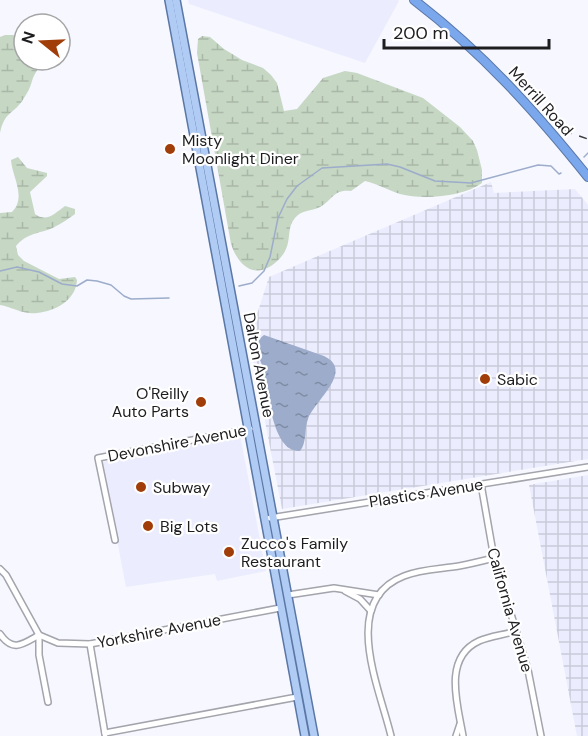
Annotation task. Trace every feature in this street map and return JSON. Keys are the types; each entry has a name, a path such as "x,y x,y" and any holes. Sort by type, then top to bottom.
{"highway":[{"name":"Merrill Road","path":"414,0 456,34 503,78 588,177"}],"main road":[{"name":"Dalton Avenue","path":"173,4 257,428 314,736"},
{"name":"Dalton Avenue","path":"173,4 263,519 305,736"}],"street":[{"name":"Devonshire Avenue","path":"115,540 98,458 257,428"},
{"name":"Plastics Avenue","path":"263,519 588,467"},
{"name":"California Avenue","path":"482,484 494,558 528,670 541,736"},
{"path":"391,736 371,662 368,628 371,611 379,595 389,584 405,576 494,558"},
{"path":"0,569 6,575 39,635 39,655 48,702"},
{"path":"288,595 338,588 379,595"},
{"path":"338,588 352,594 367,605 371,611"},
{"name":"Yorkshire Avenue","path":"39,635 58,643 90,644 280,608"},
{"path":"463,736 455,673 462,655 468,648 480,641 516,631"},
{"path":"0,634 7,643 16,645 22,645 39,635"},
{"path":"90,644 105,735 297,697"},
{"path":"456,736 461,722"}],"shaded area":[{"path":"188,0 399,1 365,63 189,4"},
{"path":"491,182 494,193 575,189 588,205 588,459 282,509 249,339 269,277"},
{"path":"240,435 266,571 217,581 215,574 126,587 102,462"},
{"path":"588,475 588,736 577,736 529,485"}],"green space":[{"path":"12,35 12,72 36,72 24,98 4,120 0,133 0,37"},
{"path":"202,36 210,37 224,49 242,60 263,68 271,75 277,83 284,111 297,109 323,78 345,71 357,73 423,98 460,127 473,141 482,170 482,183 454,194 420,197 400,194 365,181 351,191 337,193 320,207 298,215 291,225 285,252 271,266 257,271 246,267 237,257 231,244 197,53 198,39"},
{"path":"18,157 27,168 47,173 47,176 30,192 35,214 43,218 65,206 75,209 75,214 63,222 27,237 16,246 18,255 24,261 59,279 75,277 77,280 69,299 58,307 37,313 23,312 0,305 0,213 12,212 18,200 18,187 11,160"}],"water":[{"path":"264,335 324,356 332,362 336,370 330,386 308,419 304,444 300,451 291,449 277,432 264,371 258,356 258,340"}],"waterway":[{"path":"584,157 588,153"},
{"path":"239,286 252,283 264,271 270,257 278,218 287,199 297,186 322,168 387,164 435,181 471,183 538,165 551,166 559,174 561,173"},
{"path":"0,271 17,267 39,272 62,284 77,286 87,280 97,281 111,285 131,299 169,298"}],"railway":[{"path":"564,131 588,139"}],"place":[{"name":"Misty Moonlight Diner","path":"170,149"},
{"name":"Sabic","path":"485,379"},
{"name":"O'Reilly Auto Parts","path":"201,402"},
{"name":"Subway","path":"141,487"},
{"name":"Big Lots","path":"148,526"},
{"name":"Zucco's Family Restaurant","path":"229,552"}]}
